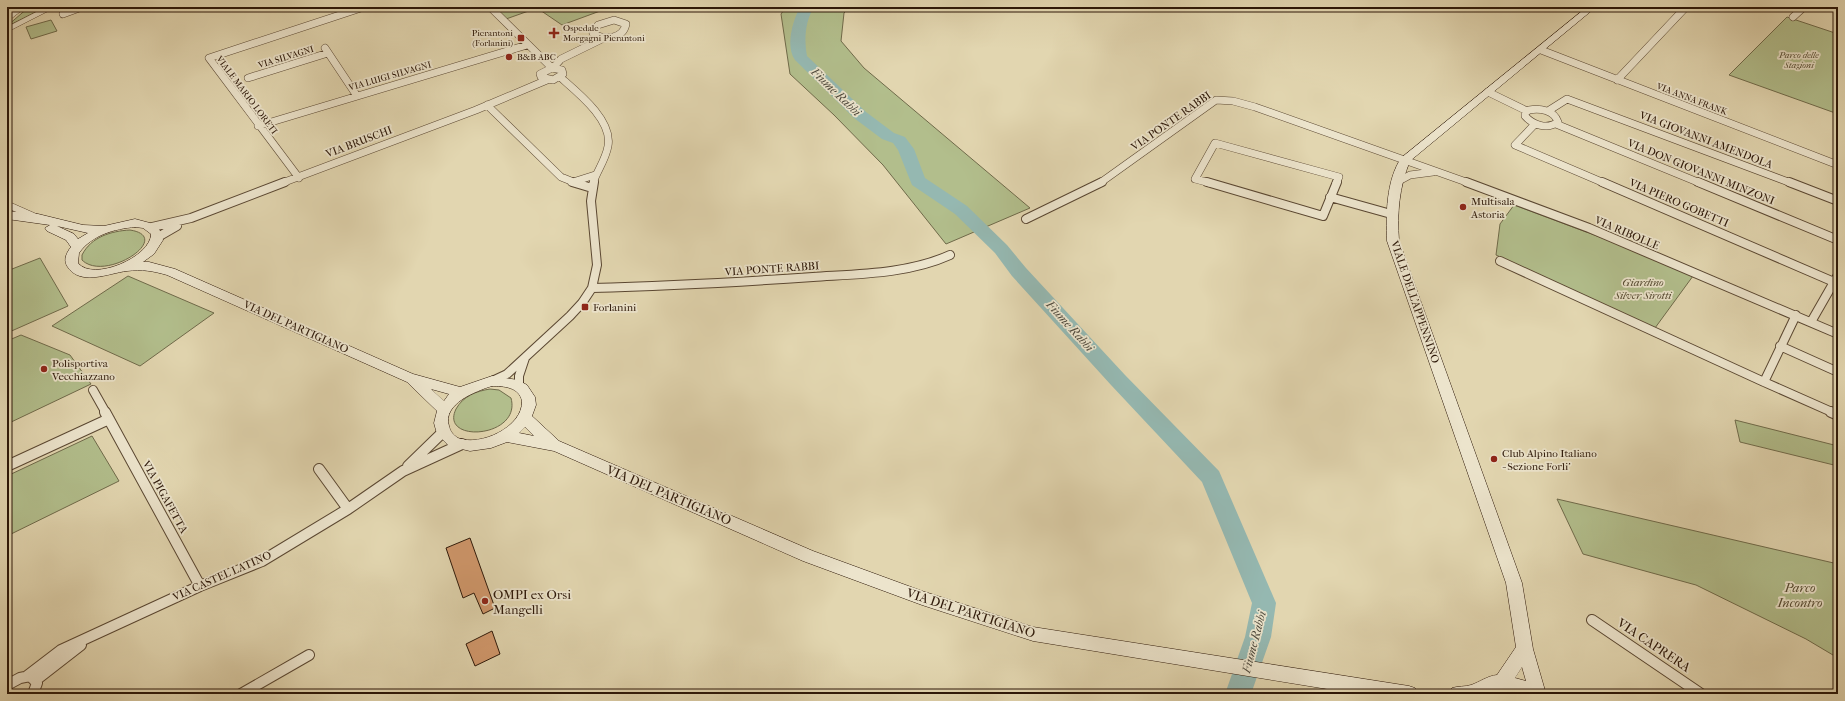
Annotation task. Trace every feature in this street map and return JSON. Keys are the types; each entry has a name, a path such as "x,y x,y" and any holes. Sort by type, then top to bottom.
{"main road":[{"path":"1405,160 1592,7"},
{"name":"VIALE DELL'APPENNINO","path":"1405,160 1397,182 1391,214 1393,241 1514,583 1525,649 1532,671 1536,694"},
{"path":"7,216 38,218 83,229 111,227 135,223 155,232 151,250 144,256 125,267 98,274 77,271 72,267 70,261 77,246 86,239 111,227"},
{"path":"7,216 33,222 63,232 70,237 77,246"},
{"name":"VIA DEL PARTIGIANO","path":"151,250 156,258 183,276"},
{"name":"VIA DEL PARTIGIANO","path":"125,267 149,266 183,276 409,378 460,392"},
{"name":"VIA DEL PARTIGIANO","path":"409,378 444,409"},
{"path":"492,381 502,381 519,386 529,399 529,408 525,417 517,427 506,436 484,444 462,444 450,440 443,432 441,417 444,409 450,400 460,392 470,386 492,381"},
{"name":"VIA DEL PARTIGIANO","path":"525,417 532,426 556,446"},
{"name":"VIA DEL PARTIGIANO","path":"506,436 556,446 808,556 922,598 1033,634 1410,694"},
{"path":"1502,683 1525,649"},
{"name":"VIALE DELL'APPENNINO","path":"1468,694 1486,685 1502,683 1514,685 1536,694"}],"street":[{"path":"7,20 22,7"},
{"path":"7,30 52,7"},
{"path":"63,14 82,7"},
{"name":"VIALE MARIO LORETI","path":"299,178 258,126 209,58 364,7"},
{"path":"490,7 545,61 564,72 560,77 607,127 609,142 595,176 592,188 591,206 597,263 592,288 583,302 507,374 492,381"},
{"path":"1617,80 1686,7"},
{"path":"1793,17 1804,7"},
{"path":"542,73 555,68 566,57 604,38 621,34 625,29 626,24 614,20 602,24 593,30 596,36 604,38"},
{"path":"585,48 596,36"},
{"name":"VIA LUIGI SILVAGNI","path":"258,126 527,45"},
{"name":"VIA SILVAGNI","path":"248,78 327,50 357,96"},
{"name":"VIA ANNA FRANK","path":"1540,50 1838,165"},
{"path":"534,84 542,73 545,61"},
{"path":"542,73 547,80"},
{"name":"VIA BRUSCHI","path":"155,232 488,105 534,84 560,77"},
{"path":"1488,92 1527,111 1538,109 1548,111 1558,119 1556,124 1545,126 1535,124 1525,116 1527,111"},
{"name":"VIA GIOVANNI AMENDOLA","path":"1548,111 1566,99 1838,201"},
{"name":"VIA PONTE RABBI","path":"1026,219 1098,185 1216,100 1233,101 1255,106 1405,160"},
{"path":"488,105 561,177 592,188"},
{"name":"VIA PIERO GOBETTI","path":"1535,124 1515,145 1836,278"},
{"name":"VIA DON GIOVANNI MINZONI","path":"1556,124 1838,240"},
{"path":"1215,143 1339,177 1330,197 1323,216 1195,179 1215,143"},
{"name":"VIA RIBOLLE","path":"1405,160 1589,228 1838,334"},
{"path":"1397,182 1418,172 1440,173"},
{"path":"573,182 595,176"},
{"path":"1330,197 1391,214"},
{"path":"7,204 38,218"},
{"name":"VIA PONTE RABBI","path":"592,288 711,284 883,272 934,262 950,255"},
{"path":"1500,261 1838,415"},
{"path":"1812,322 1836,278"},
{"path":"1764,382 1796,315"},
{"path":"1780,346 1838,372"},
{"path":"519,386 519,376 525,357"},
{"name":"VIA PIGAFETTA","path":"93,390 200,586"},
{"path":"7,466 109,419"},
{"path":"403,471 443,432"},
{"path":"403,471 462,444"},
{"path":"319,469 348,509"},
{"name":"VIA CASTEL LATINO","path":"7,685 20,678 31,678 97,633 200,586 262,561 348,509 403,471"},
{"name":"VIA CAPRERA","path":"1592,620 1701,694"},
{"path":"240,694 309,655"},
{"path":"31,678 37,687 33,694"}],"green space":[{"path":"29,7 48,7 7,27 7,26"},
{"path":"494,7 611,7 562,25 537,8 506,19"},
{"path":"786,7 850,7 844,13 841,41 864,68 1030,208 946,244 883,165 834,115 790,74 781,14"},
{"name":"Parco delle Stagioni","path":"1787,17 1838,34 1838,114 1729,75"},
{"path":"51,20 57,31 31,39 26,27"},
{"name":"Giardino Silver Sirotti","path":"1514,205 1605,239 1693,276 1655,328 1496,255 1500,224"},
{"path":"130,230 142,234 145,241 141,249 132,256 106,266 93,266 82,260 82,255 86,249 96,239 116,232"},
{"path":"40,258 68,306 7,333 7,271"},
{"path":"128,276 214,313 140,366 52,326"},
{"name":"Polisportiva Vecchiazzano","path":"21,335 70,355 91,384 7,424 7,341"},
{"path":"490,389 499,390 511,398 511,411 505,422 494,428 481,432 459,428 454,420 456,409 459,404 466,397 480,391"},
{"path":"1735,420 1838,446 1838,466 1740,442"},
{"path":"92,436 119,481 7,536 7,476"},
{"name":"Parco Incontro","path":"1557,499 1838,564 1838,658 1806,639 1696,585 1583,554"}],"building":[{"name":"OMPI ex Orsi Mangelli","path":"470,538 495,608 483,614 474,593 463,598 446,548"},
{"path":"492,631 500,654 475,666 466,644"}],"waterway":[{"name":"Fiume Rabbi","path":"807,7 804,12 799,31 800,57 860,115 888,136 899,140 906,149 918,181 961,210 1001,249 1019,272 1118,380 1211,477 1264,603 1258,637 1238,694"}],"place":[{"name":"Ospedale Morgagni-Pierantoni","path":"554,33"},
{"name":"Pierantoni (Forlanini)","path":"521,38"},
{"name":"B&B ABC","path":"509,57"},
{"name":"Multisala Astoria","path":"1463,207"},
{"name":"Forlanini","path":"585,307"},
{"name":"Polisportiva Vecchiazzano","path":"44,369"},
{"name":"Club Alpino Italiano - Sezione Forli'","path":"1494,459"},
{"name":"OMPI ex Orsi Mangelli","path":"485,601"}]}
